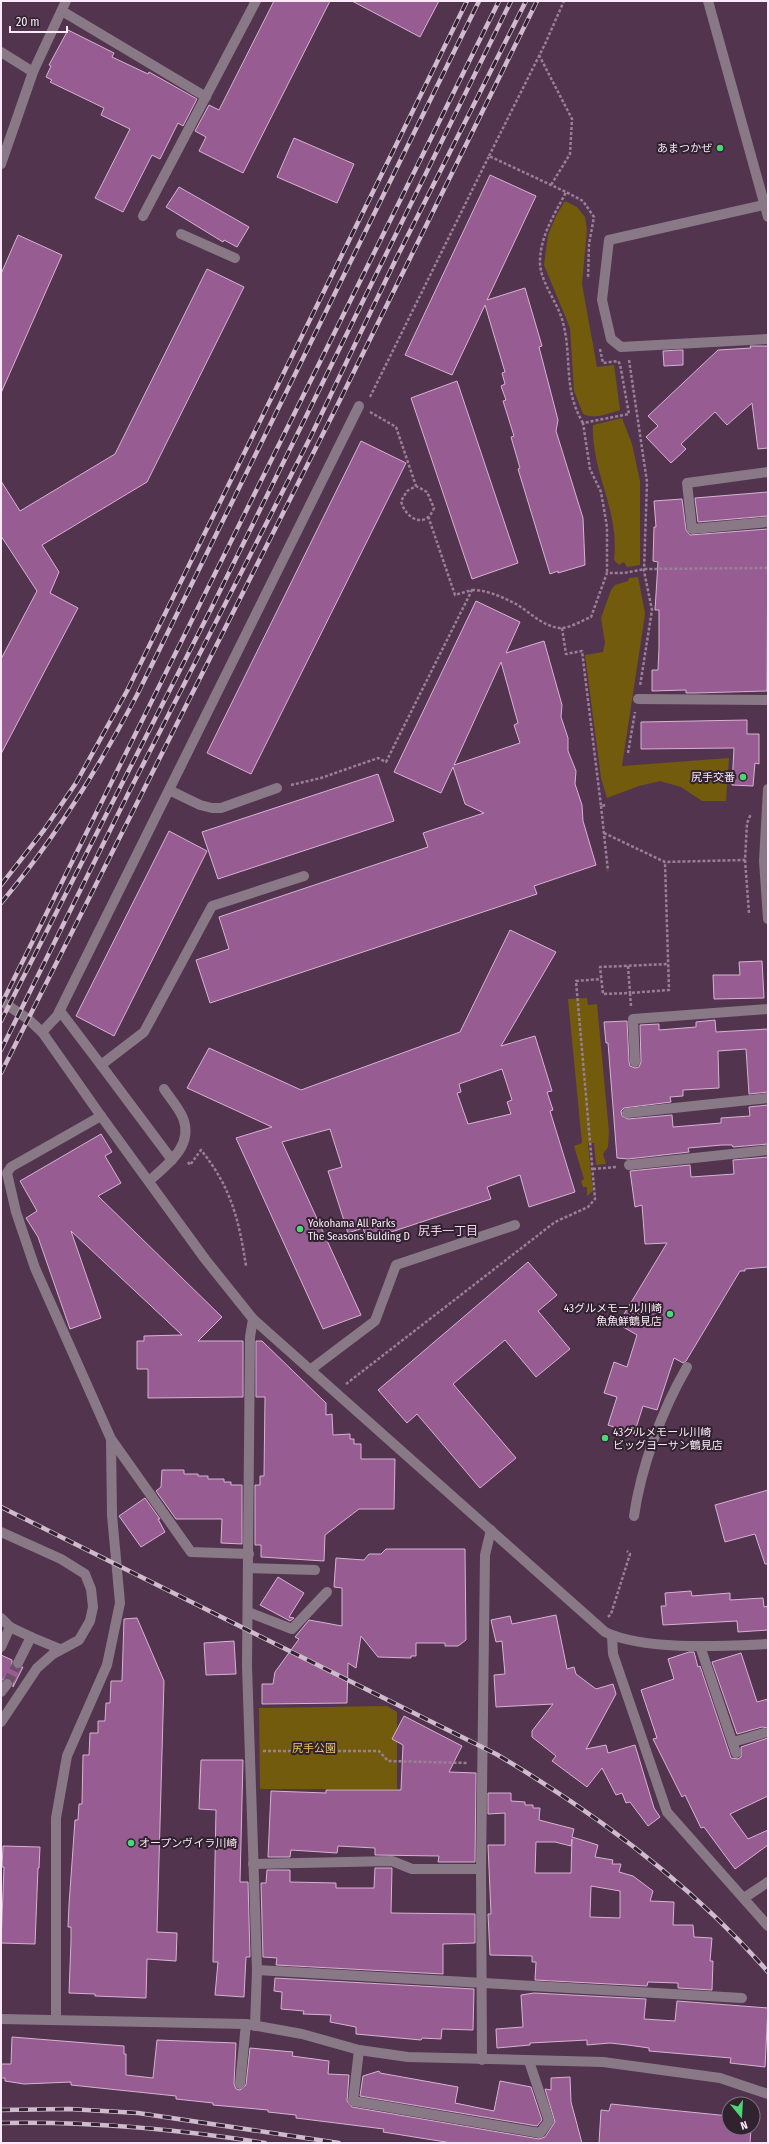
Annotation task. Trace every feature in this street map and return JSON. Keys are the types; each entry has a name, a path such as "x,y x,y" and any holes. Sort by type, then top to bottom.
{"street":[{"path":"1,164 16,134 28,99 33,72 66,1"},
{"path":"143,216 256,1"},
{"path":"708,1 767,204 768,217"},
{"path":"62,11 206,97"},
{"path":"1,52 33,72"},
{"path":"767,204 609,240 602,300 611,339 624,347 768,339"},
{"path":"181,234 234,258"},
{"path":"42,1032 60,1010 169,790 362,408"},
{"path":"768,472 687,484 692,529 768,522"},
{"path":"638,699 768,700"},
{"path":"169,790 212,808 221,808 277,788"},
{"path":"768,789 764,861 768,919"},
{"path":"101,1065 144,1032 212,906 304,876"},
{"path":"1,1001 42,1032 205,1259 253,1319 605,1632 612,1636 654,1644 700,1646 768,1644"},
{"path":"635,1062 633,1019 768,1009"},
{"path":"60,1010 172,1160"},
{"path":"149,1181 180,1152 187,1134 183,1117 164,1089"},
{"path":"627,1113 768,1098"},
{"path":"101,1116 11,1167 7,1173 16,1212 35,1268 111,1439 190,1552 249,1554"},
{"path":"629,1165 768,1150"},
{"path":"310,1370 375,1321 396,1266 515,1225"},
{"path":"240,2084 257,1970 250,1751 248,1612 250,1337 253,1319"},
{"path":"634,1516 637,1492 669,1398 687,1367"},
{"path":"56,2020 56,1818 67,1756 107,1665 120,1603 112,1515 111,1439"},
{"path":"482,2060 481,1869 484,1764 485,1555 492,1530"},
{"path":"1,1532 61,1559 85,1574 91,1589 93,1607 90,1621 79,1640 60,1649 37,1668 1,1722"},
{"path":"249,1568 315,1570"},
{"path":"248,1612 292,1629 327,1592"},
{"path":"1,1618 10,1627 60,1649"},
{"path":"1,1647 10,1627"},
{"path":"612,1636 613,1654 668,1812 768,1926"},
{"path":"18,1663 30,1637"},
{"path":"700,1646 736,1753"},
{"path":"733,1742 764,1733"},
{"path":"253,1864 392,1861 412,1869 481,1869"},
{"path":"744,1898 768,1882"},
{"path":"257,1970 742,1998"},
{"path":"1,2019 250,2025 302,2034 359,2050 408,2057 603,2062 720,2078 768,2094"},
{"path":"359,2050 353,2101 540,2133 549,2121 530,2061"}],"path":[{"path":"416,486 407,491 401,501 407,515 417,520 432,514 434,508 432,499 427,492 416,486 396,427 362,408 489,156 564,1"},
{"path":"539,55 572,119 570,154 551,185"},
{"path":"489,156 583,201 594,217 589,244 589,282"},
{"path":"428,516 455,595 472,590 483,590 517,605 540,621 562,628 591,617 607,573 607,540 604,509 601,492 590,469 582,423 575,409 570,388 568,376 568,341 562,319 540,268 544,238 549,222 566,192"},
{"path":"582,423 629,414 620,364 618,361 603,364 598,341"},
{"path":"624,347 647,482 644,569 652,610 628,753"},
{"path":"607,573 624,574 644,569 768,568"},
{"path":"277,788 321,778 378,758 386,762 472,590"},
{"path":"562,628 566,654 582,651 608,871"},
{"path":"601,806 606,805"},
{"path":"749,913 745,860 747,823 754,808"},
{"path":"604,833 665,862 745,860"},
{"path":"665,862 668,964 668,990 603,994 600,967 668,964"},
{"path":"628,966 633,1019"},
{"path":"335,1392 555,1222 588,1208 595,1198 576,981 601,979"},
{"path":"180,1152 190,1165 201,1150 223,1181 238,1221 246,1266"},
{"path":"593,1169 629,1165"},
{"path":"607,1617 611,1614 630,1554 627,1551"},
{"path":"250,1751 379,1751 388,1761 484,1764"}],"green space":[{"path":"565,201 577,207 585,217 587,230 582,284 597,367 614,365 620,410 597,416 587,416 583,414 574,391 570,328 544,265 548,235 556,216"},
{"path":"622,418 632,444 640,481 640,565 627,567 624,562 619,565 614,560 615,542 613,524 596,459 593,425"},
{"path":"638,577 645,613 622,766 729,758 726,801 702,801 681,787 660,781 639,786 607,798 601,778 585,655 603,652 605,643 601,618 611,590 615,585 628,581 629,578"},
{"path":"587,998 588,1005 597,1004 609,1132 608,1147 603,1154 606,1164 596,1165 594,1143 588,1143 593,1191 587,1196 587,1187 583,1187 581,1181 584,1179 574,1146 582,1143 568,999"},
{"name":"尻手公園","path":"387,1706 397,1712 397,1789 260,1789 259,1708"}],"building":[{"path":"274,1 330,1 243,173 199,151 206,137 195,131 209,105 219,110"},
{"path":"352,1 439,1 420,37"},
{"path":"68,30 114,53 112,57 148,74 149,72 197,99 183,126 178,123 160,159 152,155 123,212 95,198 130,129 101,115 104,108 50,82 52,80 46,77 51,66 49,65"},
{"path":"294,138 354,164 337,203 277,177"},
{"path":"490,175 536,196 487,300 525,288 542,346 539,347 558,420 556,431 583,518 585,565 558,573 558,571 550,574 518,469 520,468 511,437 514,436 503,401 506,400 501,386 505,384 502,373 505,372 485,305 452,375 405,355"},
{"path":"179,187 249,227 237,247 224,240 223,242 166,207"},
{"path":"18,235 62,255 1,393 1,274"},
{"path":"207,269 244,287 147,482 42,545 59,572 50,593 78,608 1,754 1,659 37,591 1,536 1,481 20,511 115,454"},
{"path":"750,346 768,346 768,448 758,449 752,403 727,425 715,412 681,444 686,449 671,463 646,437 658,426 648,416 718,350 751,348"},
{"path":"683,350 683,365 664,366 663,351"},
{"path":"457,381 518,563 472,579 411,398"},
{"path":"361,441 406,463 251,774 207,753"},
{"path":"768,492 768,516 698,522 695,498"},
{"path":"682,499 686,530 690,535 768,529 767,691 686,693 686,690 652,691 652,670 658,670 659,648 659,610 655,610 658,562 653,561 654,527 656,527 654,501"},
{"path":"476,601 520,622 506,653 544,641 562,705 561,717 568,738 568,751 576,771 575,784 582,805 583,821 596,865 534,886 537,894 210,1003 196,960 229,949 219,917 428,847 423,833 484,813 465,804 453,767 441,793 394,772","holes":["501,662 518,723 514,725 520,743 454,765"]},
{"path":"747,720 747,734 759,734 759,764 755,763 753,786 732,785 734,748 641,749 641,722"},
{"path":"378,774 394,821 218,879 202,832"},
{"path":"169,831 207,851 114,1036 76,1016"},
{"path":"510,930 556,952 501,1046 535,1036 552,1091 547,1092 553,1110 550,1111 575,1192 529,1207 520,1175 487,1187 491,1199 367,1240 363,1228 348,1233 328,1171 342,1167 330,1129 282,1142 361,1315 323,1329 236,1138 272,1127 187,1088 209,1048 301,1090 460,1032","holes":["502,1069 512,1100 507,1102 511,1114 468,1124 457,1093 461,1092 459,1084"]},
{"path":"762,961 764,998 714,999 713,975 740,975 739,962"},
{"path":"715,1020 716,1032 768,1029 768,1092 749,1094 746,1049 718,1051 719,1088 683,1090 683,1096 670,1097 671,1102 624,1108 621,1111 622,1116 628,1119 672,1115 673,1127 721,1123 721,1118 750,1116 749,1107 768,1105 768,1144 733,1147 732,1145 722,1145 688,1148 689,1152 628,1159 617,1158 608,1043 606,1043 604,1022 627,1021 629,1062 630,1066 635,1068 639,1067 641,1062 640,1025 659,1024 659,1030 696,1027 696,1022"},
{"path":"101,1134 112,1152 105,1156 121,1183 98,1196 222,1317 198,1341 243,1341 243,1397 148,1398 148,1369 137,1369 137,1341 144,1341 144,1336 182,1335 71,1231 101,1318 70,1329 38,1237 26,1218 37,1211 20,1181"},
{"path":"768,1157 768,1267 745,1269 745,1271 740,1271 686,1361 683,1363 674,1358 657,1410 643,1406 634,1434 608,1425 617,1397 604,1393 614,1362 627,1367 637,1335 618,1324 667,1243 645,1244 642,1205 635,1207 630,1171 690,1165 691,1177 734,1174 733,1160"},
{"path":"528,1262 557,1295 538,1311 570,1349 536,1377 505,1340 453,1384 516,1458 480,1488 417,1414 407,1423 378,1390"},
{"path":"256,1341 262,1341 326,1403 326,1415 332,1414 333,1435 350,1434 350,1439 354,1439 354,1444 361,1444 361,1459 395,1459 394,1509 359,1509 325,1535 324,1561 261,1557 261,1545 255,1545 255,1485 260,1485 260,1476 264,1476 265,1397 256,1397"},
{"path":"162,1470 184,1470 184,1474 198,1474 198,1476 208,1476 208,1479 224,1479 224,1482 231,1482 231,1485 242,1485 242,1544 221,1543 222,1519 176,1519 156,1491 161,1487"},
{"path":"768,1490 768,1564 765,1564 755,1534 725,1542 715,1505"},
{"path":"145,1498 160,1519 158,1519 165,1532 141,1547 119,1516"},
{"path":"386,1549 465,1549 466,1640 458,1646 445,1646 445,1643 416,1643 416,1656 411,1656 411,1658 378,1657 361,1636 356,1668 348,1663 347,1703 262,1704 262,1684 273,1684 275,1672 299,1639 295,1637 309,1620 342,1626 342,1588 334,1587 336,1558 364,1560 369,1554 381,1554"},
{"path":"278,1577 304,1593 289,1617 294,1618 290,1621 260,1605"},
{"path":"691,1591 692,1596 730,1593 730,1600 763,1598 764,1607 768,1606 768,1630 738,1632 737,1621 663,1625 661,1606 666,1606 665,1593"},
{"path":"556,1615 567,1669 574,1667 576,1674 596,1689 613,1684 616,1694 586,1749 606,1745 608,1753 635,1745 654,1808 660,1817 648,1826 630,1802 626,1803 622,1793 616,1795 602,1768 587,1787 552,1761 556,1756 532,1737 532,1731 553,1704 496,1707 494,1675 505,1674 502,1641 496,1642 491,1620 510,1616 512,1624"},
{"path":"137,1618 164,1681 157,1932 177,1933 176,1961 147,1959 146,1998 95,1996 95,1994 69,1993 71,1927 68,1927 69,1905 75,1820 78,1820 79,1804 82,1804 83,1755 89,1755 90,1733 98,1733 98,1721 105,1721 106,1703 110,1703 111,1681 122,1681 124,1619"},
{"path":"234,1641 236,1674 206,1675 204,1643"},
{"path":"689,1652 694,1652 698,1667 700,1666 731,1758 738,1759 741,1757 741,1747 768,1738 768,1796 730,1814 748,1839 768,1830 768,1845 735,1869 704,1827 701,1828 685,1795 682,1797 653,1739 657,1738 641,1690 674,1679 668,1659"},
{"path":"741,1653 757,1702 768,1699 768,1728 762,1727 737,1734 712,1662"},
{"path":"1,1655 12,1660 12,1666 15,1669 23,1667 13,1687 13,1682 11,1679 5,1678 1,1681"},
{"path":"404,1716 462,1746 449,1772 476,1773 475,1862 438,1862 439,1856 375,1855 375,1848 338,1846 337,1853 291,1850 290,1857 268,1857 271,1791 326,1793 326,1790 401,1790 403,1745 392,1739"},
{"path":"201,1760 243,1760 240,1882 248,1882 250,1957 246,1957 244,1997 215,1995 218,1962 213,1962 216,1810 199,1809"},
{"path":"488,1793 511,1793 511,1801 525,1802 525,1805 533,1805 533,1808 540,1808 539,1820 574,1829 572,1837 598,1845 595,1857 613,1860 612,1864 621,1864 619,1872 633,1876 653,1891 650,1901 674,1902 673,1925 693,1925 694,1937 712,1938 710,1961 713,1961 712,1990 678,1988 678,1983 648,1982 647,1986 535,1980 536,1962 532,1962 532,1956 490,1955 488,1914 491,1914 488,1845 505,1845 505,1813 488,1814","holes":["572,1839 571,1873 535,1873 536,1842 555,1842 571,1846","591,1886 620,1891 620,1918 590,1917"]},
{"path":"3,1846 40,1847 35,1944 1,1943 4,1867 2,1867"},
{"path":"375,1868 392,1868 391,1913 475,1914 475,1943 443,1944 443,1974 276,1965 277,1958 263,1957 261,1883 266,1883 267,1870 290,1870 290,1882 336,1883 336,1888 374,1888"},
{"path":"275,1978 474,1989 473,2030 442,2029 441,2039 422,2038 421,2040 356,2034 356,2027 330,2022 331,2015 303,2014 304,2011 281,2009 282,1992 274,1991"},
{"path":"534,1993 646,1999 644,2019 675,2021 677,2001 768,2008 765,2067 730,2063 731,2058 649,2051 649,2048 628,2045 610,2043 587,2045 587,2040 530,2043 530,2045 497,2048 496,2029 523,2027 521,1995"},
{"path":"12,2037 124,2046 124,2054 126,2054 126,2075 153,2078 157,2040 236,2043 234,2084 236,2089 240,2090 246,2085 250,2048 293,2052 292,2056 329,2061 328,2074 349,2075 347,2101 352,2107 539,2139 545,2137 555,2122 545,2089 551,2090 551,2078 570,2077 571,2102 582,2143 452,2143 383,2132 384,2129 296,2118 296,2115 268,2112 268,2110 213,2105 213,2103 176,2099 176,2096 71,2085 71,2082 24,2084 5,2081 5,2078 1,2078 1,2064 11,2064"},
{"path":"379,2071 380,2073 458,2087 455,2103 494,2111 500,2081 531,2087 542,2120 537,2126 360,2096 363,2076"},
{"path":"611,2104 721,2115 721,2136 750,2136 750,2143 599,2143 601,2110 609,2111"}],"tunnel":[{"path":"7,1684 18,1663"}],"railway":[{"path":"1,885 44,830 76,783 127,691 467,1"},
{"path":"1,903 40,854 75,803 107,750 137,695 479,1"},
{"path":"1,1005 499,1"},
{"path":"1,1021 211,609 511,1"},
{"path":"1,1050 129,792 310,438 396,259 526,1"},
{"path":"1,1073 337,406 537,1"},
{"path":"1,1507 496,1754 533,1776 641,1852 708,1910 739,1940 768,1972"},
{"path":"1,2110 69,2109 138,2113 339,2143"},
{"path":"1,2123 67,2123 133,2127 265,2143"}],"place":[{"name":"あまつかぜ","path":"720,148"},
{"name":"尻手交番","path":"743,777"},
{"name":"Yokohama All Parks The Seasons Bulding D","path":"300,1229"},
{"name":"43グルメモール川崎 魚魚鮮鶴見店","path":"670,1314"},
{"name":"43グルメモール川崎 ビッグヨーサン鶴見店","path":"605,1438"},
{"name":"オープンヴイラ川崎","path":"131,1843"}],"district":[{"name":"尻手一丁目","path":"448,1231"}]}
